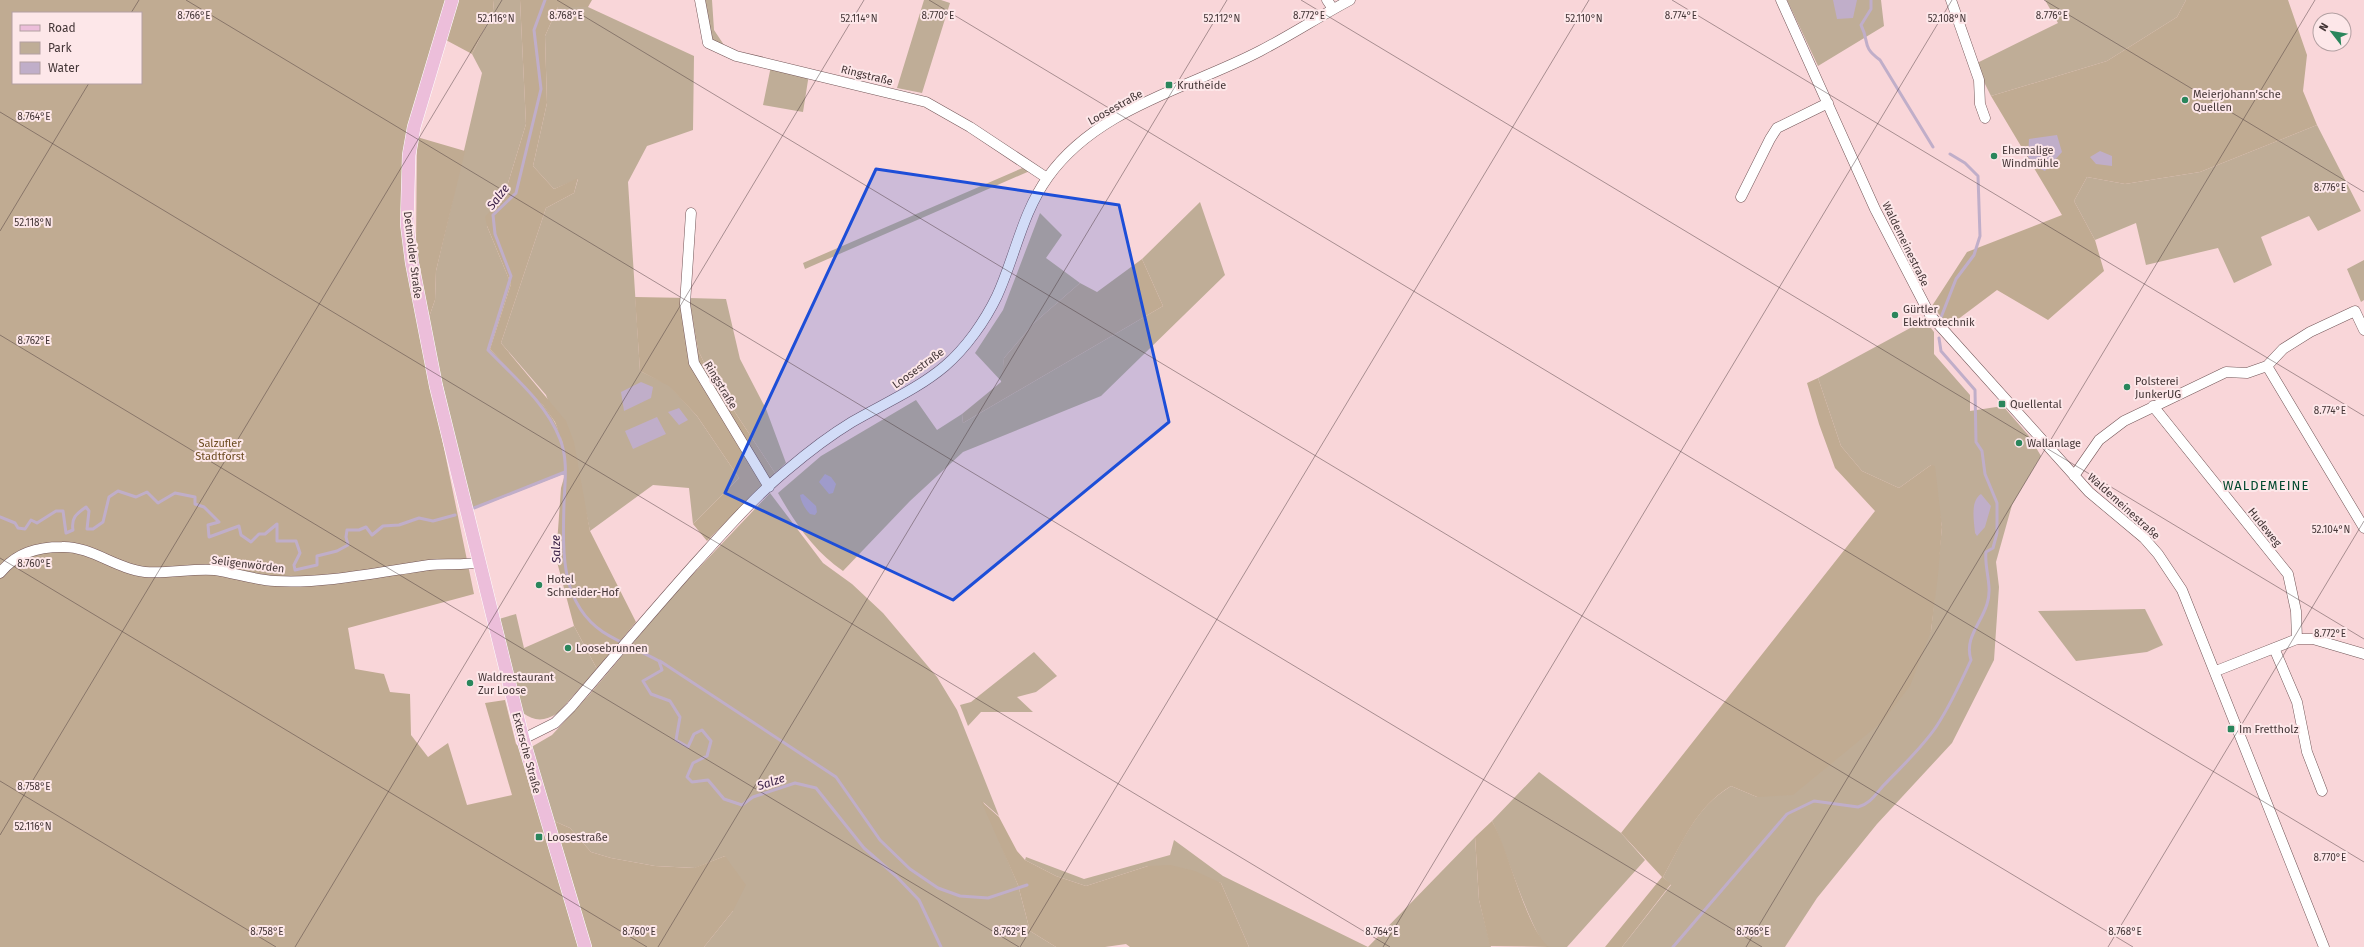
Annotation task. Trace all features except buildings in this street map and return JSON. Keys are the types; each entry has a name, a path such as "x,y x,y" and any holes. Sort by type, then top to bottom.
{"main road":[{"name":"Detmolder Straße","path":"452,0 414,127 406,184 407,224 423,325 466,511"},
{"name":"Extersche Straße","path":"466,511 480,562 522,739 585,947"}],"street":[{"name":"Ringstraße","path":"700,0 708,43 736,56 926,102 970,127 1047,178"},
{"path":"1327,0 1333,9"},
{"name":"Loosestraße","path":"522,739 555,723 705,552 769,487 821,443 918,385 945,366 964,346 980,324 996,297 1021,230 1047,178 1073,149 1111,121 1135,107 1260,51 1350,0"},
{"name":"Waldemeinestraße","path":"1781,0 1878,216 1930,315 2074,476 2108,509 2144,538 2170,569 2182,590 2216,671 2324,947"},
{"path":"1951,0 1979,80 1980,104 1985,118"},
{"path":"1741,197 1777,128 1828,103"},
{"name":"Ringstraße","path":"691,213 685,304 694,363 769,487"},
{"path":"2074,476 2099,440 2124,421 2153,406 2226,372 2247,373 2267,366 2283,349 2298,339 2355,311 2364,330"},
{"path":"2267,366 2364,528"},
{"name":"Hudeweg","path":"2153,406 2288,574 2296,611 2297,639"},
{"name":"Seligenwörden","path":"0,573 23,553 42,548 63,547 98,555 120,566 145,572 214,570 274,581 312,581 439,564 470,565 480,562"},
{"path":"2216,671 2297,639 2313,639 2364,654"},
{"path":"2274,648 2297,702 2307,752 2322,791"}],"highlighted area":[{"path":"876,169 1119,205 1169,422 953,600 725,493"}],"green space":[{"name":"Salzufler Stadtforst","path":"0,0 446,0 402,186 433,395 474,594 348,628 355,669 384,674 390,692 410,694 411,735 428,757 448,743 467,805 512,795 485,703 505,700 516,744 520,747 581,947 0,947"},
{"path":"458,0 494,0 493,11 472,54 444,39"},
{"path":"494,0 520,0 526,124 505,193 497,202 487,226 511,284 490,349 521,380 551,415 562,440 566,471 563,474 471,510 428,320 435,300 436,271 482,73 472,54 493,11"},
{"path":"520,0 592,0 588,7 558,7 545,36 547,103 533,166 554,189 578,178 574,193 546,208 501,343 566,421 574,442 590,531 636,622 597,669 574,626 556,558 561,488 566,471 562,439 555,422 543,405 490,349 511,284 487,226 485,217 505,193 526,124"},
{"path":"703,0 712,0 714,30 728,51 712,41"},
{"path":"924,0 941,0 950,3 922,93 897,88"},
{"path":"1787,0 1881,0 1884,26 1818,66"},
{"path":"2045,0 2186,0 2177,17 2107,61 1991,96 1975,64 2058,23"},
{"path":"2186,0 2288,0 2307,55 2303,91 2317,125 2200,172 2125,184 2087,177 2074,201 2095,240 2104,271 2048,320 1997,290 1949,326 1932,306 1967,252 2062,215 1991,96 2107,61 2177,17"},
{"path":"558,7 588,7 694,56 693,130 647,146 628,182 640,371 669,385 697,416 739,478 693,524 689,488 653,485 590,531 583,498 546,395 501,343 546,208 574,193 578,179 554,189 533,166 547,103 545,36"},
{"path":"771,66 809,74 803,112 763,105"},
{"path":"2317,125 2361,211 2318,231 2309,216 2261,237 2272,265 2234,283 2218,248 2146,265 2136,223 2095,240 2074,201 2087,177 2125,184 2200,172"},
{"path":"417,137 465,151 436,271 435,300 428,320 416,249"},
{"path":"1027,166 1032,170 805,269 803,263"},
{"path":"1200,202 1225,275 1101,396 963,452 910,501 843,571 823,555 806,536 798,526 778,493 821,456 916,400 937,430 962,414 963,423 1163,306 1142,259"},
{"path":"1040,213 1062,235 1046,258 1080,283 1034,323 1004,358 1002,382 975,353 1003,310"},
{"path":"1142,259 1163,306 963,423 962,414 1001,382 1004,358 1034,323 1080,283 1097,292"},
{"path":"2364,260 2364,300 2361,302 2347,269"},
{"path":"635,297 689,298 698,350 709,373 775,473 707,541 693,524 739,478 697,416 669,386 640,371"},
{"path":"689,298 726,299 740,359 766,409 786,463 775,473 709,373 698,350"},
{"path":"1925,320 1934,332 1934,354 1970,395 1970,411 2003,406 2029,436 2041,456 2012,505 1996,562 1999,587 1994,660 1952,743 1877,824 1817,898 1785,947 1622,947 1671,885 1663,877 1698,815 1718,795 1731,786 1757,797 1931,631 1942,527 1931,465 1899,488 1862,471 1841,446 1818,378"},
{"path":"1818,378 1841,446 1862,471 1899,488 1931,465 1935,466 1942,527 1931,631 1910,686 1882,722 1793,795 1757,797 1731,786 1719,795 1699,815 1663,877 1671,884 1622,947 1605,947 1662,877 1621,833 1875,511 1835,468 1819,424 1807,383"},
{"path":"770,493 823,563 852,584 883,613 937,677 957,710 999,816 983,802 1018,885 1030,931 1056,947 704,947 733,911 725,856 695,868 655,866 611,858 591,852 570,828 547,818 528,749 552,735 589,695 677,591"},
{"path":"2145,609 2163,645 2147,652 2076,661 2038,611"},
{"path":"516,614 524,648 574,626 597,669 558,713 549,718 536,719 523,713 499,619"},
{"path":"1034,652 1057,676 1036,692 1017,697 1033,712 981,712 968,726 960,705 971,702"},
{"path":"1539,772 1621,833 1645,860 1567,947 1548,947 1542,941 1527,910 1492,821"},
{"path":"981,801 999,817 1017,851 1025,860 1056,876 1086,886 1148,866 1170,865 1195,871 1221,883 1249,947 1130,947 1126,944 1105,947 1056,947 1030,931 1018,885"},
{"path":"547,818 570,828 591,852 611,858 655,866 694,868 725,856 746,885 733,911 704,947 588,947"},
{"path":"1492,821 1505,850 1525,907 1541,938 1549,947 1490,946 1479,900 1475,837"},
{"path":"1475,837 1479,900 1491,947 1368,947"},
{"path":"1174,840 1223,876 1368,947 1249,947 1221,883 1148,866 1086,886 1056,876 1025,860 1026,857 1084,879 1170,855"}],"water":[{"path":"1833,0 1857,0 1853,18 1837,19"},
{"path":"2057,135 2062,152 2045,171 2038,168 2028,157 2029,139"},
{"path":"2100,151 2112,156 2112,166 2096,164 2090,157"},
{"path":"641,382 653,387 651,398 624,411 621,392"},
{"path":"679,408 688,420 679,425 668,412"},
{"path":"657,417 666,434 633,449 625,431"},
{"path":"825,474 831,477 836,484 833,493 829,494 819,482"},
{"path":"803,494 816,506 817,512 815,515 810,514 806,510 800,495"},
{"path":"1981,494 1991,506 1985,527 1977,536 1975,533 1974,523 1974,506 1975,501"}],"waterway":[{"name":"Salze","path":"545,0 534,30 541,89 516,193 493,215 495,234 511,276 488,350 538,402 554,426 563,446 565,470 563,538 564,556 571,590 578,606 589,620 603,632 659,661 662,670 643,681 651,694 670,701 680,717 676,740 688,747 694,734 702,730 711,741 707,756 693,763 687,777 692,782 708,780 724,799 742,805 753,797 795,783 816,788 864,848 896,876 919,900 941,947"},
{"path":"1871,0 1871,9 1861,25 1868,48 1880,60 1933,147"},
{"path":"1940,320 1956,279 1974,255 1980,236 1978,176 1965,163 1950,154"},
{"path":"1673,947 1787,814 1814,801 1858,807 1866,804 1872,799 1936,727 1951,702 1971,660 1969,652 1971,638 1989,598 1986,552 1993,548 1997,533 1997,503 1985,474 1982,451 1976,442 1975,390 1941,351 1939,338"},
{"path":"474,508 565,472"},
{"path":"0,517 15,523 18,528 25,529 31,520 37,523 56,511 63,511 66,533 73,530 73,522 75,517 86,507 89,511 87,529 93,529 103,522 109,497 118,491 136,497 147,492 158,503 175,493 195,497 195,504 204,507 219,522 208,525 209,537 239,526 241,535 251,542 259,534 265,534 277,524 277,541 296,541 300,553 294,565 295,570 317,565 317,556 337,551 348,545 346,537 347,530 359,530 366,527 372,535 383,526 399,525 419,518 433,521 455,515"},
{"path":"660,661 836,777 880,840 910,869 938,888 960,896 988,898 1027,885"}],"place":[{"name":"Krutheide","path":"1169,85"},
{"name":"Meierjohann’sche Quellen","path":"2185,100"},
{"name":"Ehemalige Windmühle","path":"1994,156"},
{"name":"Gürtler Elektrotechnik","path":"1895,315"},
{"name":"Polsterei JunkerUG","path":"2127,387"},
{"name":"Quellental","path":"2002,404"},
{"name":"Wallanlage","path":"2019,443"},
{"name":"Hotel Schneider-Hof","path":"539,585"},
{"name":"Loosebrunnen","path":"568,648"},
{"name":"Waldrestaurant Zur Loose","path":"470,683"},
{"name":"Im Frettholz","path":"2231,729"},
{"name":"Loosestraße","path":"539,837"}],"district":[{"name":"WALDEMEINE","path":"2266,485"}]}
